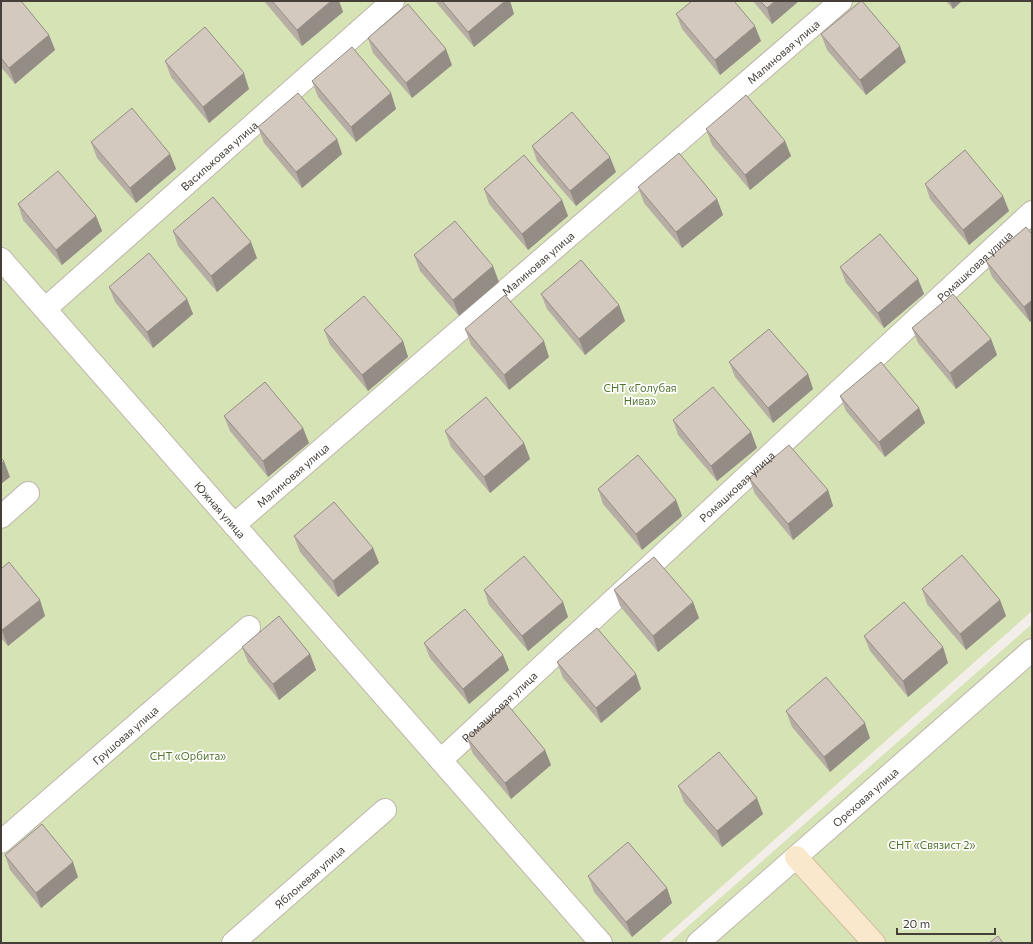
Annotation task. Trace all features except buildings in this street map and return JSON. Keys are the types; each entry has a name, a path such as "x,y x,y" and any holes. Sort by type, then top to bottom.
{"street":[{"name":"Васильковая улица","path":"45,309 393,1"},
{"name":"Малиновая улица","path":"234,525 841,1"},
{"name":"Ромашковая улица","path":"441,760 1032,212"},
{"name":"Южная улица","path":"1,259 601,943"},
{"path":"1,517 28,493"},
{"name":"Грушовая улица","path":"1,842 249,627"},
{"name":"Ореховая улица","path":"698,943 1032,650"},
{"name":"Яблоневая улица","path":"233,943 385,810"},
{"path":"796,857 874,943"}],"green space":[{"name":"СНТ «Голубая Нива»","path":"1,1 1032,1 1032,611 658,943 1,943"},
{"name":"СНТ «Связист 2»","path":"1032,624 1032,943 669,943"}],"park label":[{"name":"СНТ «Орбита»","path":"188,755"}]}
